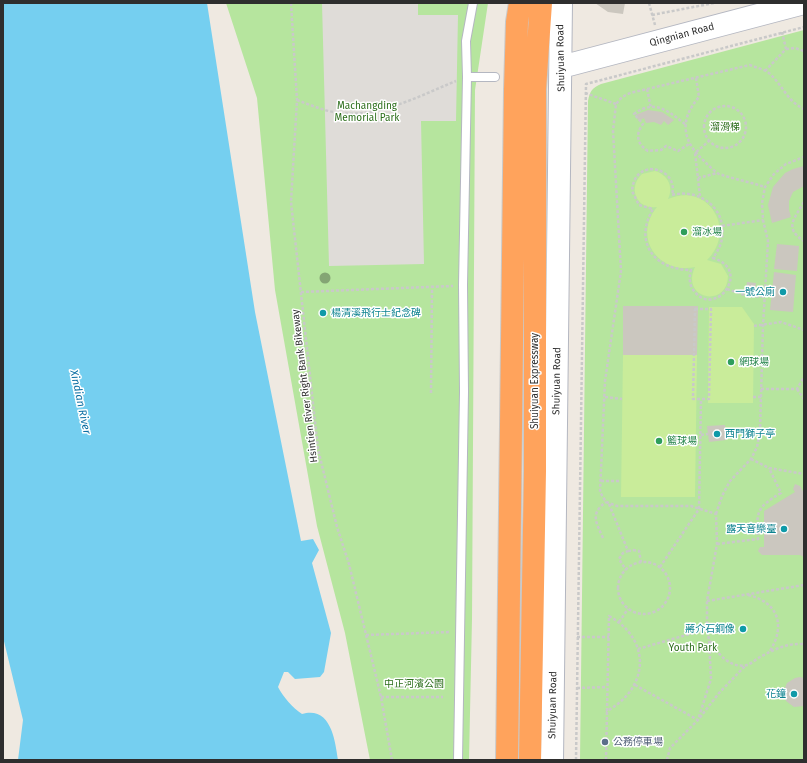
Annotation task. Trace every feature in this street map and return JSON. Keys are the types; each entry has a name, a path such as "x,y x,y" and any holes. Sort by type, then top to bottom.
{"highway":[{"path":"507,760 515,90 517,22 520,3"},
{"name":"Shuiyuan Expressway","path":"530,760 535,471 550,70 541,3"}],"street":[{"name":"Shuiyuan Road","path":"552,760 550,70 560,28 561,3"},
{"name":"Qingnian Road","path":"550,70 804,3"}],"lane":[{"path":"458,760 464,392 463,285 468,77 466,41 473,3"},
{"path":"468,77 495,77"}],"path":[{"name":"Hsintien River Right Bank Bikeway","path":"291,3 297,100 291,202 318,449 337,527 349,564 381,697 392,760"},
{"path":"652,16 714,3"},
{"path":"776,10 786,50"},
{"path":"576,760 586,84 804,27"},
{"path":"765,70 786,50 795,48 804,51"},
{"path":"716,514 691,506 617,506 606,502 600,492 605,397 621,271 613,131 616,104 622,97 630,93 750,66 765,70 771,75 790,99 804,109"},
{"path":"297,100 337,113 364,114 389,108 468,77"},
{"path":"696,78 699,97 687,114 685,124 689,144 695,153 718,173 764,186"},
{"path":"647,89 651,108"},
{"path":"585,93 616,104"},
{"path":"726,106 731,107 740,113 743,117 745,128 744,133 738,142 729,147 723,148 718,147 709,141 704,131 704,120 711,111 715,108 726,106"},
{"path":"685,124 665,109 651,108 640,110 634,114 643,124 638,136 642,147 655,152 666,146 678,151 689,144"},
{"path":"695,153 709,141"},
{"path":"695,153 700,197"},
{"path":"746,665 736,665 717,654 710,640 707,629 707,601 717,544 716,514 722,496 730,481 751,459 757,447 760,431 764,297 768,241 763,220 762,203 764,186 774,174 786,164 804,157"},
{"path":"656,169 669,177 673,187 672,195 690,194 700,197 715,209 722,226 722,238 713,258 723,262 729,271 730,282 727,289 717,298 707,299 697,295 691,286 691,270 668,268 653,255 645,236 646,226 653,209 644,208 636,201 632,191 634,181 640,172 656,169"},
{"path":"698,178 718,173"},
{"path":"804,202 792,222 792,230 796,236 804,241"},
{"path":"722,226 763,220"},
{"path":"301,292 463,285"},
{"path":"431,393 432,286"},
{"path":"727,289 748,296 764,297"},
{"path":"696,309 711,309 709,399 702,399 693,399 696,309"},
{"path":"754,326 763,326 781,322 804,330"},
{"path":"797,389 804,377"},
{"path":"761,389 797,389"},
{"path":"797,389 804,400"},
{"path":"605,397 622,399"},
{"path":"753,397 761,397"},
{"path":"660,567 699,509 702,399"},
{"path":"726,433 760,431"},
{"path":"700,434 708,434"},
{"path":"751,459 769,468 804,474"},
{"path":"717,544 758,539 756,518 759,508 781,493 769,468"},
{"path":"601,481 621,481"},
{"path":"603,538 595,521 596,512 606,502"},
{"path":"609,504 628,551"},
{"path":"626,570 619,559 623,553 633,550 639,551 641,562"},
{"path":"641,562 648,562 660,567 665,572 670,585 670,591 665,604 660,609 648,614 641,614 628,609 618,591 620,578 626,570 641,562"},
{"path":"707,601 804,585"},
{"path":"746,594 759,597 769,604 777,615 779,628 777,640 770,651"},
{"path":"619,622 628,609"},
{"path":"606,760 607,687 609,616 619,622 630,632 638,649 640,671 635,685 629,695 619,704 607,711"},
{"path":"638,649 707,629"},
{"path":"366,635 460,632"},
{"path":"577,637 609,637"},
{"path":"698,720 711,679 710,640"},
{"path":"667,760 670,748 698,720 719,693 746,665 770,651 790,643 804,644"},
{"path":"635,685 698,720"},
{"path":"577,688 607,687"},
{"path":"381,697 443,697"}],"green space":[{"name":"Machangding Memorial Park","path":"226,3 488,3 475,90 472,619 469,760 370,760 345,633 317,526 275,290 257,98"},
{"name":"Youth Park","path":"804,30 804,760 580,760 588,101 593,88 601,84"},
{"name":"溜冰場","path":"655,171 663,175 669,182 670,195 668,199 682,195 695,197 706,202 714,212 719,223 720,235 716,248 707,260 721,264 728,276 726,286 720,293 713,296 706,296 699,293 694,287 692,278 695,267 682,268 670,265 653,251 647,230 650,219 657,207 650,207 640,202 636,197 635,185 642,174"},
{"name":"網球場","path":"709,307 742,307 754,324 753,403 708,403"},
{"name":"籃球場","path":"623,355 697,355 695,497 621,497"}],"shaded area":[{"path":"322,3 418,3 418,15 458,15 456,121 421,121 424,264 329,266"}],"water":[{"name":"Xindian River","path":"3,3 207,3 255,312 301,541 313,539 319,550 312,563 331,633 324,672 320,677 295,679 288,672 284,672 278,687 288,702 295,709 302,714 312,713 319,715 330,726 338,760 18,760 23,720 3,637"}],"building":[{"path":"595,3 625,3 623,14 608,12"},
{"path":"648,110 662,112 674,120 668,125 664,121 661,125 654,122 646,123 644,118 639,121 635,115"},
{"path":"804,166 804,186 793,192 789,201 791,217 772,223 768,205 773,187 785,173"},
{"path":"777,244 799,246 797,271 774,269"},
{"name":"一號公廁","path":"774,272 796,275 793,312 770,310"},
{"path":"747,282 756,283 755,290 746,289"},
{"path":"623,306 698,306 697,355 623,355"},
{"name":"西門獅子亭","path":"725,425 726,440 709,442 707,426"},
{"name":"露天音樂臺","path":"795,484 800,486 804,493 804,557 800,555 762,555 758,551 760,547 764,547 764,511 795,492 793,489"},
{"name":"花鐘","path":"800,677 804,678 804,706 794,707 786,701 783,692 787,683"}],"place":[{"name":"溜冰場","path":"684,232"},
{"name":"一號公廁","path":"783,292"},
{"name":"楊清溪飛行士紀念碑","path":"323,313"},
{"name":"網球場","path":"731,362"},
{"name":"西門獅子亭","path":"717,434"},
{"name":"籃球場","path":"659,441"},
{"name":"露天音樂臺","path":"784,529"},
{"name":"蔣介石銅像","path":"743,629"},
{"name":"花鐘","path":"794,694"},
{"name":"公務停車場","path":"605,742"}],"park label":[{"name":"溜滑梯","path":"725,127"},
{"name":"中正河濱公園","path":"414,684"}]}
